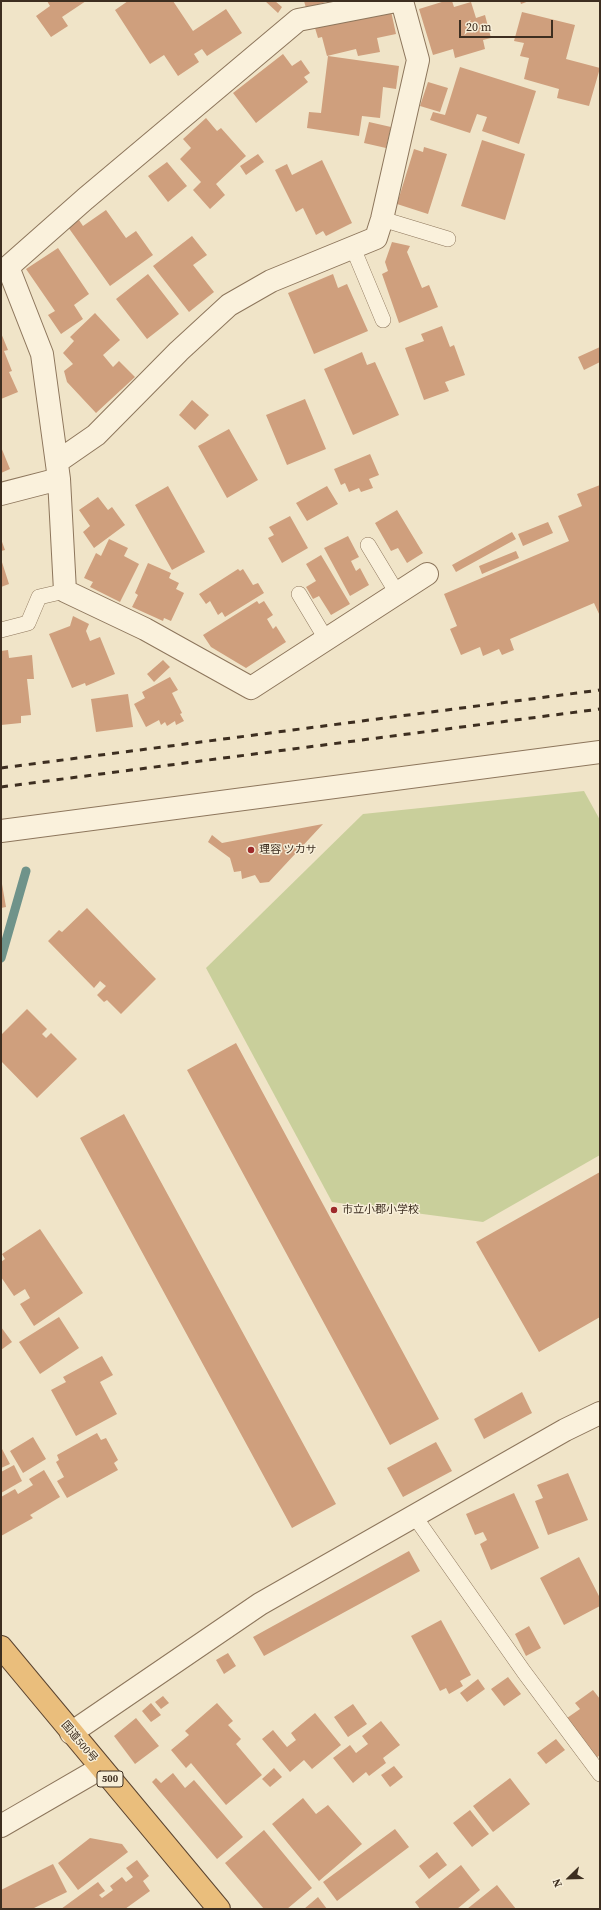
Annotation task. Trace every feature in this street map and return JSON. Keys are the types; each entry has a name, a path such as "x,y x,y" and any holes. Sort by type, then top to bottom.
{"highway":[{"name":"国道500号","path":"1,1648 219,1909"}],"street":[{"path":"396,1 298,20 85,199 8,267 42,354 58,471 65,591 145,628 251,688 427,574"},
{"path":"1,494 58,471 229,305 271,281 376,238 382,219 418,60 402,1"},
{"path":"1,831 600,752"},
{"path":"71,1733 260,1604 566,1430 600,1413"},
{"path":"1,1826 101,1768"}],"lane":[{"path":"382,219 448,239"},
{"path":"353,248 383,320"},
{"path":"368,545 397,593"},
{"path":"1,630 28,623 39,597 65,591"},
{"path":"299,594 326,639"},
{"path":"415,1517 524,1672 600,1774"}],"green space":[{"path":"584,791 600,820 600,1155 483,1222 332,1202 206,968 363,814"}],"building":[{"path":"47,1 86,1 62,17 68,26 51,37 36,16 50,6"},
{"path":"128,1 173,1 193,31 226,9 242,33 207,56 202,49 194,54 199,62 178,76 164,55 150,64 115,10"},
{"path":"265,1 275,1 282,7 278,13"},
{"path":"304,1 329,1 306,8"},
{"path":"445,1 452,1 454,7 471,2 476,18 485,15 491,38 483,40 485,49 455,58 453,49 433,55 419,9"},
{"path":"520,1 529,1 521,4"},
{"path":"391,11 396,34 377,38 380,52 358,56 356,49 327,56 322,37 318,38 315,28"},
{"path":"522,12 575,25 566,59 600,68 589,106 557,98 559,89 524,79 529,58 520,56 524,43 514,41"},
{"path":"283,54 292,66 301,60 310,73 304,77 308,82 256,123 233,93"},
{"path":"328,56 399,66 396,89 383,87 380,118 362,116 359,136 307,128 309,112 321,113"},
{"path":"460,67 536,91 519,144 482,131 487,117 477,114 470,133 430,120 433,112 445,115"},
{"path":"428,82 448,88 440,112 420,106"},
{"path":"206,118 217,131 221,128 246,156 216,184 225,195 210,209 193,190 201,182 180,159 191,148 183,139"},
{"path":"369,122 391,127 386,148 364,143"},
{"path":"482,140 525,154 505,220 461,206"},
{"path":"424,147 447,154 428,214 397,204 414,149 423,152"},
{"path":"258,154 264,162 246,175 240,166"},
{"path":"322,160 352,223 326,236 323,231 316,235 303,208 296,212 275,170 287,164 292,175"},
{"path":"167,162 187,186 168,202 148,176"},
{"path":"106,210 126,238 136,231 153,255 110,286 68,227 79,220 83,226"},
{"path":"192,236 207,255 193,265 214,292 189,312 153,266"},
{"path":"392,242 410,246 407,252 422,288 429,285 438,307 399,323 382,274 388,271 385,262"},
{"path":"58,248 89,294 74,305 83,319 61,334 48,315 55,311 26,269"},
{"path":"148,274 179,314 147,339 116,299"},
{"path":"333,274 338,288 347,284 368,331 314,354 288,293"},
{"path":"95,313 120,340 103,355 113,367 119,361 135,377 96,413 67,382 64,371 73,364 63,353 74,341 70,337"},
{"path":"442,326 450,347 454,345 465,375 445,382 449,391 424,400 405,348 424,341 421,334"},
{"path":"1,333 8,350 4,351 12,371 9,372 18,392 1,399"},
{"path":"600,347 600,362 584,370 578,357"},
{"path":"362,352 367,365 375,362 399,415 353,435 324,369"},
{"path":"305,399 326,449 287,465 266,415"},
{"path":"192,400 209,415 195,430 179,415"},
{"path":"229,429 258,480 227,498 198,446"},
{"path":"1,447 10,469 1,473"},
{"path":"370,454 379,475 369,479 373,488 361,492 359,488 349,492 345,483 341,485 334,469"},
{"path":"600,485 600,616 594,603 510,639 514,650 502,655 499,649 483,656 480,647 461,655 450,629 457,626 444,594 569,541 558,516 582,506 577,494"},
{"path":"168,486 205,552 172,570 135,505"},
{"path":"327,486 338,504 307,521 296,503"},
{"path":"98,497 108,510 112,507 125,525 94,548 83,532 90,526 79,510"},
{"path":"397,510 423,553 407,563 398,548 391,551 375,523"},
{"path":"290,516 308,548 282,563 268,538 274,535 269,527"},
{"path":"548,522 553,533 523,546 518,534"},
{"path":"512,532 516,539 456,572 452,565"},
{"path":"348,536 359,557 351,561 356,571 360,568 369,585 350,596 324,548"},
{"path":"1,539 5,550 1,551"},
{"path":"109,539 128,548 124,556 139,564 120,602 90,587 93,582 84,578 96,553 101,556"},
{"path":"516,551 519,558 482,574 479,566"},
{"path":"321,555 350,604 331,615 319,596 313,599 306,587 316,581 306,564"},
{"path":"1,559 9,584 1,587"},
{"path":"148,563 171,573 169,578 179,583 176,589 184,593 171,621 164,618 163,621 132,607 138,595 135,593"},
{"path":"238,569 240,571 243,569 253,585 258,583 264,593 225,617 222,612 218,615 210,601 206,604 199,594"},
{"path":"257,601 259,604 264,601 273,615 267,619 273,629 276,626 286,642 246,668 211,647 203,635"},
{"path":"73,616 89,624 86,631 90,641 100,637 115,674 86,686 85,683 72,688 49,634 70,626"},
{"path":"8,650 9,658 32,655 34,679 27,679 31,715 21,716 21,723 1,725 1,651"},
{"path":"163,660 170,667 154,682 147,674"},
{"path":"170,677 178,690 172,693 182,713 180,714 184,721 176,725 175,721 167,726 165,722 161,725 159,720 146,727 134,704 145,698 142,692"},
{"path":"128,694 133,727 96,732 91,699"},
{"path":"323,824 269,882 260,883 255,875 242,879 241,871 234,872 230,858 208,842 212,835 222,843"},
{"path":"2,884 6,907 1,908 1,885"},
{"path":"87,908 156,979 121,1014 107,1000 104,1002 97,995 106,986 100,981 94,988 48,941 59,930 62,932"},
{"path":"27,1009 47,1029 42,1034 46,1038 51,1033 77,1059 37,1098 1,1061 1,1035"},
{"path":"236,1043 439,1419 390,1445 187,1070"},
{"path":"124,1114 336,1504 292,1528 80,1138"},
{"path":"600,1172 600,1317 539,1352 476,1242"},
{"path":"40,1229 83,1293 34,1326 20,1304 30,1298 25,1289 14,1296 1,1277 1,1262 5,1259 2,1254"},
{"path":"59,1317 79,1348 40,1374 19,1342"},
{"path":"1,1327 12,1342 1,1350"},
{"path":"102,1356 113,1375 100,1382 117,1414 76,1436 51,1390 66,1382 63,1377"},
{"path":"522,1392 532,1413 484,1439 474,1419"},
{"path":"97,1433 101,1440 106,1438 118,1460 114,1463 118,1470 67,1498 57,1481 64,1477 56,1462 59,1460 57,1455"},
{"path":"33,1437 46,1459 23,1473 10,1451"},
{"path":"436,1442 452,1471 403,1497 387,1468"},
{"path":"1,1447 10,1464 1,1468"},
{"path":"14,1465 22,1481 1,1493 1,1472"},
{"path":"44,1470 60,1497 30,1515 33,1518 1,1536 1,1497 15,1489 18,1494 33,1485 29,1479"},
{"path":"568,1473 588,1520 548,1535 535,1501 543,1498 537,1485"},
{"path":"514,1493 539,1548 491,1570 480,1544 487,1540 483,1532 475,1535 466,1514"},
{"path":"409,1551 420,1571 264,1656 253,1637"},
{"path":"579,1557 600,1598 600,1606 564,1625 540,1578"},
{"path":"441,1620 471,1675 460,1681 463,1686 449,1694 446,1688 440,1691 411,1636"},
{"path":"529,1626 541,1648 526,1656 515,1634"},
{"path":"228,1653 236,1666 224,1674 216,1660"},
{"path":"508,1677 521,1694 504,1706 491,1689"},
{"path":"478,1679 485,1689 467,1702 460,1693"},
{"path":"593,1690 600,1699 600,1755 596,1758 567,1718 580,1709 575,1703"},
{"path":"163,1696 169,1703 161,1709 155,1702"},
{"path":"151,1703 161,1715 151,1722 142,1711"},
{"path":"217,1703 233,1721 228,1725 241,1739 236,1744 262,1775 226,1805 191,1763 186,1768 171,1750 189,1735 185,1731"},
{"path":"353,1704 367,1724 348,1737 334,1717"},
{"path":"315,1713 341,1745 312,1769 304,1760 290,1772 262,1739 273,1730 287,1747 296,1740 291,1733"},
{"path":"136,1718 159,1746 135,1764 114,1736"},
{"path":"381,1721 400,1745 383,1758 386,1763 369,1776 366,1772 353,1783 333,1758 350,1745 356,1753 368,1744 362,1736"},
{"path":"556,1739 565,1750 546,1764 537,1753"},
{"path":"394,1766 403,1777 390,1787 381,1775"},
{"path":"274,1768 282,1777 270,1787 262,1779"},
{"path":"173,1773 185,1788 194,1780 243,1837 217,1859 152,1782 156,1778 161,1783"},
{"path":"510,1778 530,1804 493,1832 473,1806"},
{"path":"303,1798 316,1814 328,1805 362,1844 319,1881 272,1824"},
{"path":"470,1810 489,1834 472,1847 453,1823"},
{"path":"395,1829 409,1847 337,1901 323,1882"},
{"path":"264,1830 312,1888 287,1909 264,1909 225,1863"},
{"path":"90,1838 122,1844 128,1852 78,1890 58,1863"},
{"path":"437,1852 447,1865 429,1879 419,1866"},
{"path":"137,1860 149,1876 143,1881 150,1891 125,1909 61,1909 98,1882 105,1891 99,1895 102,1898 113,1890 110,1886 122,1877 126,1882 133,1877 126,1868"},
{"path":"53,1864 67,1892 32,1909 1,1909 1,1890"},
{"path":"461,1865 480,1890 457,1909 420,1909 415,1902"},
{"path":"497,1885 516,1909 467,1909"},
{"path":"318,1897 327,1909 304,1909"}],"waterway":[{"path":"1,958 26,871"}],"railway":[{"path":"1,768 600,690"},
{"path":"1,787 600,709"}],"place":[{"name":"理容 ツカサ","path":"251,850"},
{"name":"市立小郡小学校","path":"334,1210"}]}
